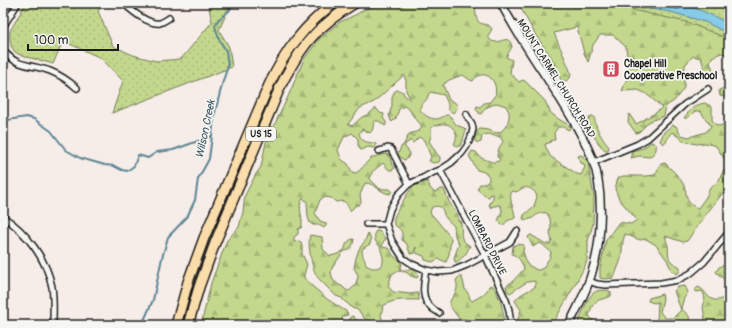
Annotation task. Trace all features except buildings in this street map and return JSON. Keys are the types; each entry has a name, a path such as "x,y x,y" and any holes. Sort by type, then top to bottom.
{"highway":[{"name":"US 15","path":"176,325 188,282 204,238 272,78 286,52 296,38 308,24 334,3"},
{"name":"US 15","path":"188,325 199,286 215,244 281,85 301,50 313,36 326,23 355,3"}],"main road":[{"name":"MOUNT CARMEL CHURCH ROAD","path":"501,3 522,41 561,100 585,142 594,162 599,185 599,240 593,271 569,325"}],"street":[{"path":"3,27 18,3"},
{"path":"123,3 136,14 155,23 162,23 169,18"},
{"path":"3,49 8,56 18,63 51,71 65,78 77,88"},
{"path":"3,60 8,56"},
{"path":"594,162 638,144 648,138 685,104 708,89"},
{"path":"466,114 472,124 473,129 467,146 462,153 440,170 409,184 398,195 390,209 386,224 392,241 403,258 412,264 426,270 438,272 452,271 467,265 510,242 517,231"},
{"path":"379,151 388,148 391,149 409,184"},
{"name":"LOMBARD DRIVE","path":"440,170 506,300 510,310 511,325"},
{"path":"3,217 18,228 36,249 42,260 52,288 53,325"},
{"path":"366,224 386,224"},
{"path":"589,281 605,285 661,283 678,280 701,266 729,232"},
{"path":"426,270 423,286 424,299 430,307 439,313"}],"green space":[{"path":"26,3 106,3 98,11 113,46 133,55 156,61 181,59 212,22 208,3 231,3 219,30 229,47 232,67 112,113 123,81 101,58 63,41 53,64 22,56 15,52 11,46 10,31"},
{"path":"382,3 475,3 478,21 492,29 488,36 490,40 496,42 508,40 511,43 512,47 506,57 512,60 510,73 519,82 523,80 525,81 545,101 550,112 570,126 569,130 563,127 558,127 554,133 555,140 552,140 545,145 551,157 577,174 581,175 585,167 584,164 581,163 578,156 581,155 588,162 594,197 593,224 588,241 586,264 576,283 552,325 518,325 517,322 521,310 515,301 521,295 535,287 535,281 527,282 510,293 507,291 506,286 512,282 524,269 520,260 512,254 513,246 517,244 524,245 523,252 526,263 537,270 543,268 550,257 551,252 539,243 533,247 528,237 531,235 546,244 550,244 552,241 550,233 550,219 547,213 539,213 530,219 523,219 524,215 534,206 537,197 532,190 522,188 511,193 515,218 508,220 502,225 498,221 502,211 501,206 493,206 491,208 489,205 493,198 493,194 489,197 485,196 477,189 480,184 485,184 489,180 489,177 485,173 477,170 469,156 472,151 476,152 481,158 492,162 499,161 500,158 497,156 499,148 503,142 501,138 490,134 484,135 482,136 481,142 478,143 475,141 475,136 477,131 480,129 496,133 502,131 508,122 509,111 506,106 497,103 485,108 481,114 476,109 477,106 480,107 484,103 490,102 496,94 495,84 490,77 481,75 473,81 462,75 449,80 443,85 449,100 456,104 457,108 453,113 448,109 448,104 444,95 430,92 420,110 427,116 434,119 447,115 450,116 456,125 466,130 462,143 460,146 454,144 456,140 456,133 450,125 444,124 433,126 431,128 431,137 429,141 440,157 439,162 433,163 429,161 431,157 424,140 419,137 413,143 410,140 405,144 405,147 410,153 407,159 404,160 398,154 401,147 409,134 419,131 422,127 412,115 410,110 404,106 399,109 396,118 392,122 391,121 389,115 394,92 397,90 402,91 404,95 411,100 406,91 406,81 404,75 374,102 360,108 348,124 352,126 376,108 380,113 384,114 383,118 386,122 385,126 379,121 374,121 373,129 370,133 362,129 359,134 364,141 376,144 376,147 368,147 361,150 358,145 358,139 352,133 344,137 338,150 341,159 348,164 352,172 356,173 370,159 379,155 389,154 395,168 389,170 383,163 372,172 370,179 380,189 390,189 392,191 390,194 386,193 369,183 365,183 360,195 361,202 350,211 345,202 336,202 331,198 324,197 320,200 315,213 320,221 326,223 324,228 310,223 307,202 303,198 300,205 302,225 301,228 298,229 298,234 294,237 294,242 301,242 302,254 307,264 304,278 327,299 347,312 348,315 343,316 342,319 349,323 351,323 350,317 353,316 356,320 370,322 364,318 358,310 352,308 342,298 336,296 317,277 311,258 309,245 310,235 322,237 323,249 330,256 342,252 348,242 354,239 351,247 343,252 332,268 331,273 333,280 349,291 355,286 358,277 354,268 356,258 368,233 371,240 370,244 362,249 362,254 366,265 374,268 382,265 383,258 380,246 376,242 375,238 375,232 379,231 386,239 383,242 382,247 390,249 393,255 402,264 400,270 407,270 410,268 417,272 418,276 417,278 406,272 397,271 392,274 388,286 393,292 410,294 418,293 419,300 396,301 383,306 381,316 384,323 389,325 201,325 211,283 227,240 239,227 245,195 261,167 266,142 304,59 320,38 340,22 363,10"},
{"path":"518,3 729,3 729,55 721,53 712,57 710,63 716,76 711,77 705,75 701,58 693,56 685,65 684,88 674,101 666,106 664,116 650,121 636,133 628,122 629,114 636,124 657,112 662,107 645,93 638,90 622,91 629,73 626,47 613,35 600,35 593,45 588,62 577,27 554,33 571,73 570,78 566,81 561,80 550,55 536,36"},
{"path":"614,3 717,3 723,6 726,3 729,3 729,39 686,22 637,11"},
{"path":"729,86 729,98 720,96 719,90"},
{"path":"705,103 712,107 712,120 716,125 720,126 729,121 729,193 722,194 687,241 683,242 665,236 668,246 669,259 680,267 680,271 677,274 672,271 667,260 656,245 646,239 640,240 625,234 621,259 614,278 600,278 600,268 606,240 619,222 631,224 637,220 619,199 615,189 618,178 623,176 655,175 661,164 665,163 682,182 690,203 698,208 706,197 710,188 718,182 727,163 716,146 705,143 696,144 684,141 672,132 665,143 663,144 660,141 664,132 673,125 676,126 681,135 689,137 706,132 711,126 700,111 695,111 688,118 684,118 693,108"},
{"path":"591,116 594,117 598,131 609,147 608,150 605,150 602,147 592,132 588,120"},
{"path":"651,142 656,144 656,150 650,157 639,156 631,158 632,151 643,148"},
{"path":"428,181 430,188 434,192 444,189 449,202 458,215 463,240 470,246 465,255 457,262 455,262 454,258 459,244 455,236 454,226 446,218 441,207 432,207 430,212 451,238 449,254 446,262 439,259 432,262 425,260 424,256 416,253 416,247 413,254 410,254 407,244 402,240 401,231 394,225 395,215 411,189 416,185"},
{"path":"724,265 723,272 726,277 729,278 729,284 716,272 719,267"},
{"path":"459,277 462,277 465,289 472,301 482,295 489,286 492,285 497,293 503,310 505,325 473,325 466,319 459,319 451,307 450,302 456,292 456,280"},
{"path":"685,286 688,292 684,298 681,308 689,316 688,325 650,325 657,320 658,302 654,303 648,301 649,298 662,294 663,298 660,312 665,318 673,318 681,310 674,291 678,287"},
{"path":"698,287 713,300 721,299 729,295 729,325 706,325 703,307 705,297 702,291 694,291"},
{"path":"607,290 611,292 611,296 594,303 589,316 595,322 640,325 577,325 590,296 597,291"}],"water":[{"path":"623,3 673,3 695,8 729,24 729,34 705,22 671,12 636,7"}],"waterway":[{"name":"Wilson Creek","path":"142,325 153,300 168,237 187,217 195,200 198,179 209,159 214,116 228,66 226,51 219,39 215,26 218,20 229,11 234,3"},
{"path":"3,122 27,117 34,119 51,131 66,150 80,158 114,166 127,171 134,166 138,155 148,158 157,152 173,150 212,136"}],"place":[{"name":"Chapel Hill Cooperative Preschool","path":"611,69"}]}
